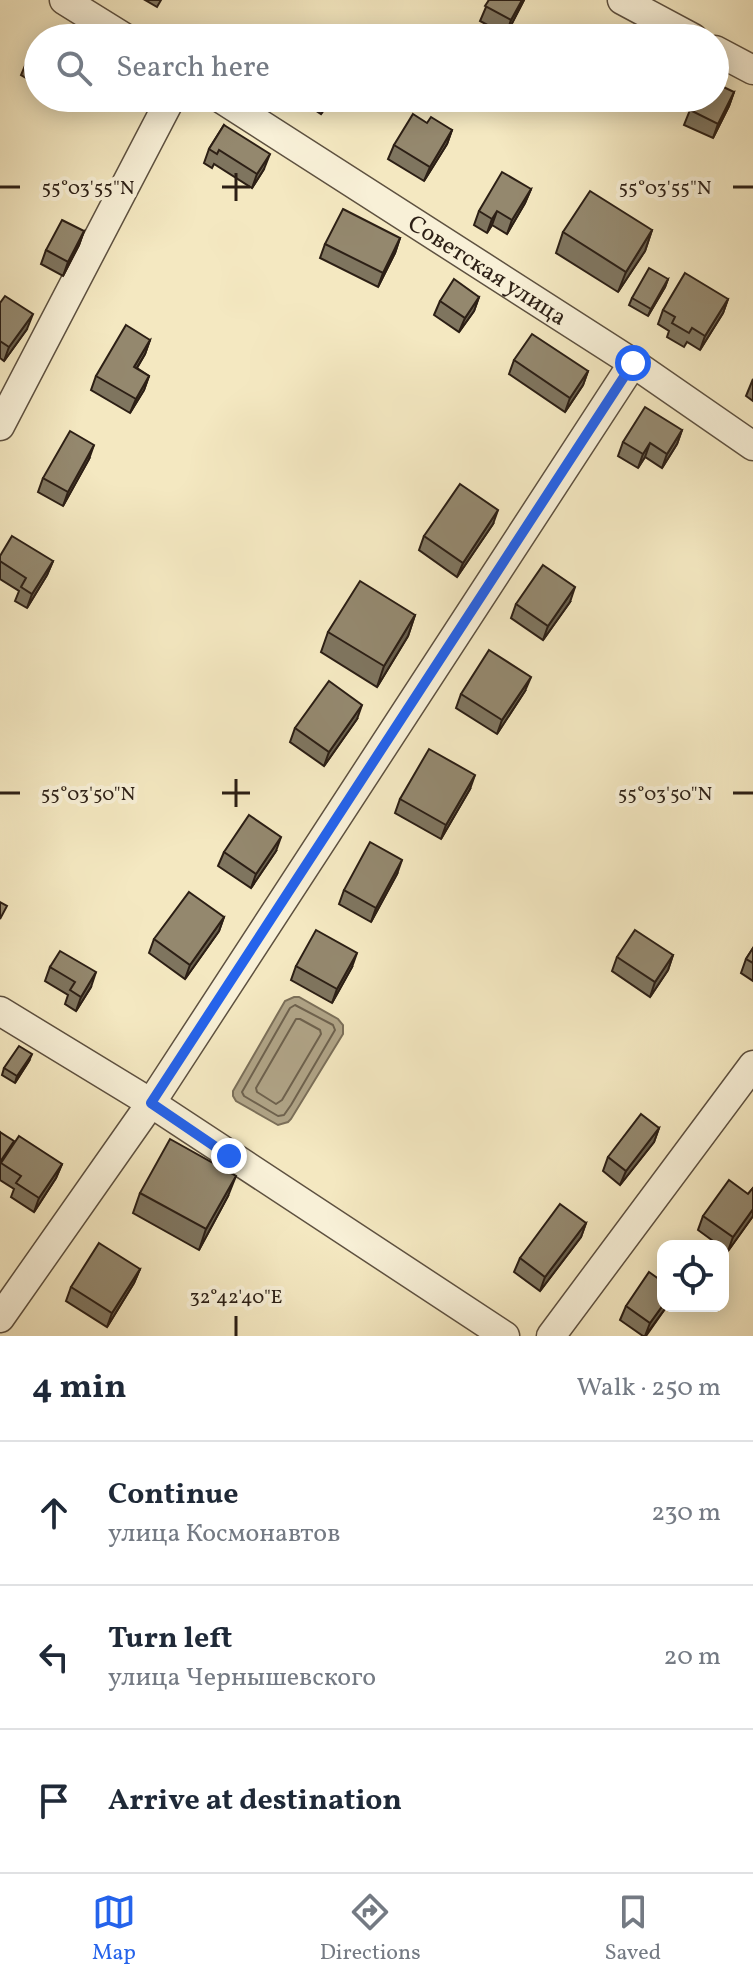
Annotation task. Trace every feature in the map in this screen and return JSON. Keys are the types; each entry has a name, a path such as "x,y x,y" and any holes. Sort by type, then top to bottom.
{"street":[{"path":"64,0 103,24"},
{"path":"622,0 667,24"},
{"path":"729,57 753,70"},
{"path":"0,426 164,112"},
{"name":"Советская улица","path":"242,112 633,363 753,446"},
{"path":"0,1318 151,1103 633,363"},
{"path":"0,1011 151,1103 505,1336"},
{"path":"551,1336 753,1065"}],"water":[{"path":"294,997 338,1019 343,1025 343,1034 291,1119 278,1125 236,1101 233,1091 285,1001"}],"building":[{"path":"489,0 522,0 511,20 485,6"},
{"path":"694,112 724,112 718,124"},
{"path":"413,114 427,123 431,117 452,130 430,167 394,145"},
{"path":"224,125 270,154 257,174 219,150 217,154 209,149"},
{"path":"502,172 531,189 512,220 497,211 492,219 479,211"},
{"path":"590,191 652,230 626,272 563,232"},
{"path":"343,209 400,238 383,273 325,244"},
{"path":"62,220 84,231 68,262 46,250"},
{"path":"649,268 668,279 651,309 632,298"},
{"path":"685,273 728,299 705,336 692,328 689,333 672,323 675,317 663,310"},
{"path":"454,279 479,297 465,318 440,301"},
{"path":"5,296 33,314 9,347 0,341 0,303"},
{"path":"126,325 150,340 134,367 149,376 136,399 96,376"},
{"path":"532,334 588,371 570,398 514,360"},
{"path":"645,407 682,430 667,454 650,443 643,454 623,442"},
{"path":"70,431 94,445 68,492 43,478"},
{"path":"460,484 498,510 463,563 424,536"},
{"path":"12,536 53,561 32,594 21,587 26,578 0,561"},
{"path":"543,565 575,587 548,626 516,604"},
{"path":"360,581 415,615 384,666 328,632"},
{"path":"489,650 531,677 502,720 461,694"},
{"path":"329,681 362,705 329,752 295,728"},
{"path":"429,749 475,775 446,825 400,799"},
{"path":"249,815 281,837 256,874 224,852"},
{"path":"370,842 402,860 376,908 344,890"},
{"path":"189,892 224,917 190,965 154,939"},
{"path":"0,902 7,906 0,919"},
{"path":"316,930 357,953 337,989 296,966"},
{"path":"635,930 673,955 655,982 617,957"},
{"path":"753,948 753,963 746,959"},
{"path":"60,951 96,972 81,997 70,990 75,982 50,967"},
{"path":"19,1046 32,1054 17,1076 4,1068"},
{"path":"641,1114 659,1128 626,1171 608,1157"},
{"path":"0,1132 14,1141 0,1162"},
{"path":"19,1136 62,1164 39,1198 16,1183 21,1176 1,1163"},
{"path":"170,1139 236,1176 206,1229 140,1193"},
{"path":"729,1180 748,1194 753,1188 753,1209 733,1237 703,1216"},
{"path":"560,1204 586,1223 545,1277 520,1258"},
{"path":"99,1243 140,1269 112,1313 71,1287"},
{"path":"649,1272 657,1278 658,1312 650,1323 626,1306"}],"route":[{"path":"229,1156 151,1103 633,363"}]}
